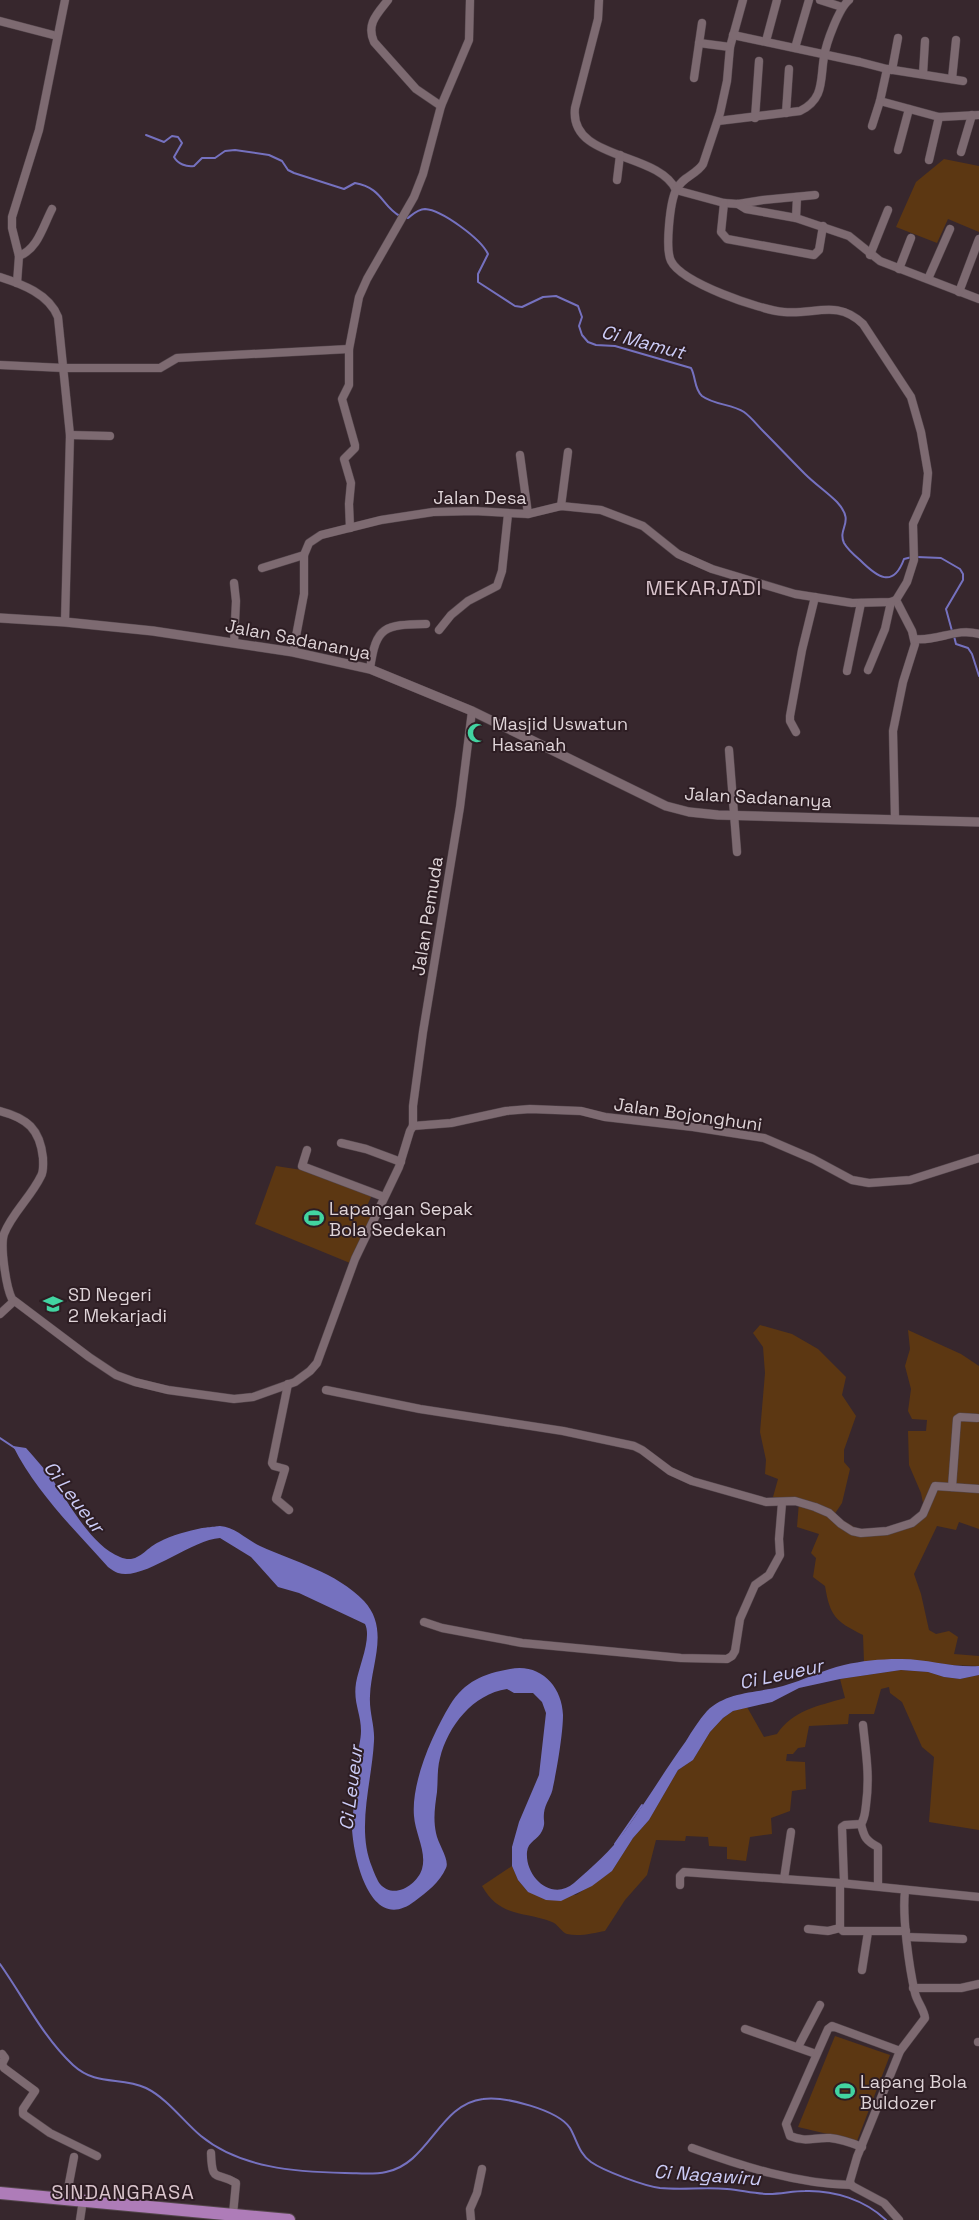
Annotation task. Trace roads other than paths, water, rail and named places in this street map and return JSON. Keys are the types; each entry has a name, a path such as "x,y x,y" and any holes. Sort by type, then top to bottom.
{"highway":[{"path":"0,2193 289,2220"}],"street":[{"path":"16,282 19,256 12,228 12,216 39,130 65,0"},
{"path":"388,0 371,23 370,33 374,42 416,89 441,106"},
{"path":"350,528 349,504 351,484 344,459 355,446 342,399 349,385 349,349 354,317 367,279 402,218 423,174 441,106 466,50 470,0"},
{"path":"599,0 598,20 574,119 580,131 592,142 661,172 672,180 676,190 669,243 671,261 674,265 713,290 758,307 783,312 831,309 847,312 863,324 911,397 928,472 926,495 912,524 913,558 907,582 893,601 885,628 868,670"},
{"path":"676,190 684,180 696,172 702,165 718,121 730,47 744,0"},
{"path":"766,41 777,0"},
{"path":"795,48 809,0"},
{"path":"820,0 842,7"},
{"path":"718,121 755,118 804,109 820,92 824,55 842,7 849,0"},
{"path":"0,21 57,36"},
{"path":"694,78 702,23"},
{"path":"733,35 890,70 963,81"},
{"path":"872,126 898,38"},
{"path":"952,79 956,40"},
{"path":"923,74 925,41"},
{"path":"699,43 730,47"},
{"path":"755,118 759,61"},
{"path":"786,113 790,69"},
{"path":"880,101 939,116 975,115 961,152"},
{"path":"898,150 909,109"},
{"path":"929,160 939,116"},
{"path":"617,180 620,155"},
{"path":"676,190 724,203 738,204 815,196"},
{"path":"796,218 797,197"},
{"path":"724,203 721,232 727,240 814,255 819,250 823,226"},
{"path":"738,204 746,209 796,218 849,236 870,255 899,269 979,299"},
{"path":"19,256 34,247 52,208"},
{"path":"870,255 888,210"},
{"path":"928,279 950,229"},
{"path":"899,269 911,238"},
{"path":"959,292 979,239"},
{"path":"0,277 16,282 48,300 54,307 58,317 70,436 65,622"},
{"path":"0,365 64,368 160,368 177,358 349,349"},
{"path":"70,436 110,436"},
{"path":"561,506 568,452"},
{"path":"520,455 528,514"},
{"name":"Jalan Desa","path":"304,555 306,547 314,538 381,520 432,512 474,510 528,514 561,506 607,512 643,526 678,554 712,569 795,594 846,603 893,601"},
{"path":"439,630 451,615 468,601 497,586 502,571 508,514"},
{"path":"262,568 304,555 304,594 293,652"},
{"path":"234,583 236,623 234,643"},
{"path":"796,732 790,722 790,716 802,650 815,597"},
{"path":"893,601 915,639 914,648 902,682 893,731 895,820"},
{"path":"847,671 861,603"},
{"name":"Jalan Sadananya","path":"0,618 65,622 153,631 293,652 370,668 472,710 666,806 701,814 979,822"},
{"path":"370,668 373,647 382,632 398,626 426,624"},
{"path":"915,639 929,640 967,632 979,634"},
{"name":"Jalan Pemuda","path":"14,1301 116,1375 135,1382 187,1394 234,1399 253,1397 288,1384 310,1371 317,1363 349,1274 401,1162 413,1126 413,1106 460,807 472,710"},
{"path":"729,750 738,852"},
{"name":"Jalan Bojonghuni","path":"413,1126 451,1123 506,1111 530,1109 576,1110 605,1117 693,1127 764,1138 813,1159 852,1180 869,1183 910,1180 979,1158"},
{"path":"0,1111 24,1121 34,1129 38,1136 43,1163 41,1177 4,1235 9,1294 14,1301 0,1314"},
{"path":"341,1144 366,1149 401,1162"},
{"path":"307,1150 302,1166 384,1197"},
{"path":"288,1384 272,1463 274,1466 284,1469 276,1499 289,1510"},
{"path":"326,1390 420,1409 563,1431 634,1446 670,1471 692,1482 766,1502 782,1503 795,1501 815,1506 829,1513 852,1531 870,1533 901,1528 912,1523 923,1514 935,1486 979,1489"},
{"path":"952,1487 957,1419 960,1417 977,1418"},
{"path":"424,1622 442,1628 522,1643 681,1658 727,1659 735,1651 740,1619 755,1585 769,1575 780,1555 778,1539 782,1503"},
{"path":"863,1726 869,1770 864,1819 861,1824 863,1836 868,1842 878,1847 878,1886"},
{"path":"861,1824 842,1825 840,1928 844,1932 907,1934 963,1939"},
{"path":"784,1879 791,1832"},
{"path":"680,1884 680,1876 684,1872 842,1882 905,1891 979,1897"},
{"path":"851,2185 850,2181 862,2147 900,2051 925,2018 924,2012 916,2000 913,1988 904,1912 905,1891"},
{"path":"808,1929 828,1931 840,1928"},
{"path":"862,1970 868,1932"},
{"path":"913,1988 960,1988 979,1984"},
{"path":"798,2047 820,2005"},
{"path":"862,2147 829,2138 809,2141 798,2139 790,2136 786,2124 828,2029 833,2026 900,2051"},
{"path":"745,2029 816,2054"},
{"path":"2,2054 5,2058 2,2064 4,2068 38,2092 23,2109 23,2114 50,2134 97,2156"},
{"path":"692,2148 729,2162 745,2164 771,2173 827,2184 851,2185 884,2203 899,2220"},
{"path":"211,2153 212,2171 215,2175 236,2183 233,2214"},
{"path":"66,2199 74,2157"},
{"path":"471,2220 470,2210 477,2193 482,2169"},
{"path":"80,2220 83,2200"}],"waterway":[{"name":"Ci Mamut","path":"146,135 164,142 172,136 178,137 182,143 174,157 180,163 188,166 194,166 202,158 215,158 225,151 235,150 269,155 282,161 288,170 294,173 344,189 355,183 364,185 377,193 389,208 400,216"},
{"name":"Ci Mamut","path":"404,217 408,218 416,212 425,209 441,214 469,233 488,254 478,274 478,282 515,306 522,307 543,297 556,296 578,306 582,317 579,326 582,335 588,342 596,345 615,346 691,368 699,393 702,396 734,407 747,414 805,474 837,502 846,520 842,538 844,543 866,566 878,575 890,577 900,568 904,559 912,557"},
{"name":"Ci Mamut","path":"917,557 941,558 960,569 963,574 963,580 946,609 952,631"},
{"name":"Ci Mamut","path":"954,636 956,644 968,648 972,654 979,676"},
{"name":"Ci Leueur","path":"0,1438 15,1448"},
{"name":"Ci Leueur","path":"615,1844 642,1805"},
{"name":"Ci Nagawiru","path":"0,1964 43,2030 73,2065 82,2072 100,2079 127,2082 146,2088 168,2104 194,2130 216,2147 251,2162 307,2171 366,2174 386,2172 401,2167 413,2158 444,2122 455,2111 468,2103 483,2099 504,2100 517,2102 554,2115 564,2121 570,2128 587,2159 614,2174 644,2184 660,2188 719,2188 763,2194 805,2191 827,2192 859,2202 886,2220"}],"place":[{"name":"Masjid Uswatun Hasanah","path":"477,733"},
{"name":"Lapangan Sepak Bola Sedekan","path":"314,1218"},
{"name":"SD Negeri 2 Mekarjadi","path":"53,1304"},
{"name":"Lapang Bola Buldozer","path":"845,2091"}],"district":[{"name":"MEKARJADI","path":"704,588"},
{"name":"SINDANGRASA","path":"123,2192"}]}
